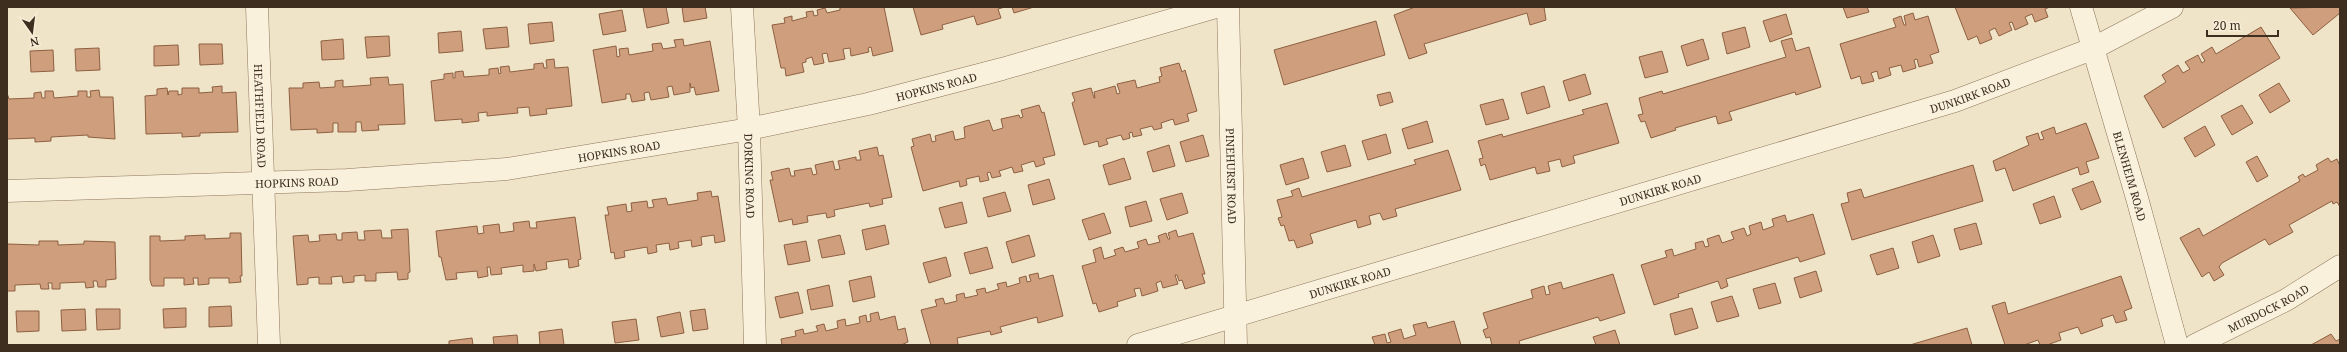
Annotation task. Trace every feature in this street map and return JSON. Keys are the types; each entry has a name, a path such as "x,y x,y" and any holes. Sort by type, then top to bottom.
{"street":[{"name":"HEATHFIELD ROAD","path":"257,7 269,345"},
{"name":"DORKING ROAD","path":"742,7 749,129 755,345"},
{"name":"HOPKINS ROAD","path":"7,191 347,180 507,169 749,129 868,104 1002,70 1216,7"},
{"name":"PINEHURST ROAD","path":"1228,7 1234,317 1236,345"},
{"name":"BLENHEIM ROAD","path":"2081,7 2092,49 2137,198 2177,345"},
{"name":"DUNKIRK ROAD","path":"1138,345 1955,101 2092,49 2172,7"},
{"name":"MURDOCK ROAD","path":"2195,345 2286,300 2340,266"}],"building":[{"path":"643,7 666,7 669,23 647,28"},
{"path":"682,7 705,7 707,18 684,22"},
{"path":"840,7 884,7 893,51 873,56 871,47 868,48 869,52 851,56 850,48 843,49 845,59 829,62 827,53 822,54 824,63 814,65 812,57 806,59 806,62 802,63 804,72 786,76 785,68 781,68 772,25 785,23 784,18 792,16 792,21 807,17 806,12 813,11 814,16 818,15 817,10 825,8 827,13 840,10"},
{"path":"913,7 1005,7 998,9 1001,18 977,25 974,16 942,25 943,29 921,35"},
{"path":"1012,7 1034,7 1014,13"},
{"path":"1415,7 1544,7 1546,20 1530,25 1527,13 1424,44 1427,53 1409,59 1394,15"},
{"path":"1843,7 1867,7 1869,12 1847,18"},
{"path":"1955,7 2050,7 2045,9 2048,17 2035,22 2032,14 2025,17 2028,24 2015,30 2012,22 2009,23 2012,30 1999,36 1995,28 1989,31 1992,39 1980,44 1977,36 1968,40"},
{"path":"2340,7 2340,13 2313,35 2290,8"},
{"path":"622,10 626,31 603,35 599,14"},
{"path":"1913,13 1915,20 1928,16 1939,52 1930,55 1933,63 1919,67 1917,59 1914,60 1916,68 1903,72 1901,65 1889,68 1891,75 1879,79 1877,71 1871,73 1874,81 1862,84 1860,76 1851,79 1840,44 1896,27 1893,19 1901,16 1904,25 1906,25 1904,16"},
{"path":"1786,14 1792,34 1770,42 1763,21"},
{"path":"1376,21 1385,55 1284,85 1274,50"},
{"path":"552,22 554,41 530,44 528,24"},
{"path":"507,27 509,47 486,49 483,29"},
{"path":"1745,27 1750,47 1727,54 1722,33"},
{"path":"2261,27 2280,58 2163,128 2144,96 2166,82 2162,75 2178,65 2183,73 2190,69 2185,62 2198,55 2202,63 2205,61 2201,54 2212,47 2216,54"},
{"path":"461,31 463,51 439,53 438,33"},
{"path":"389,36 390,56 367,58 365,37"},
{"path":"1792,38 1796,51 1809,47 1821,87 1796,95 1795,92 1729,112 1732,120 1718,124 1716,116 1675,128 1676,130 1651,138 1645,121 1641,122 1638,115 1643,114 1639,98 1662,91 1663,94 1786,57 1781,41"},
{"path":"343,39 344,59 322,60 321,41"},
{"path":"683,39 684,46 710,41 719,91 696,95 694,87 691,88 690,83 690,92 674,95 672,86 667,87 669,97 651,100 649,92 644,93 645,100 632,102 630,94 626,94 626,99 602,103 593,50 616,46 617,57 620,56 619,49 628,48 629,55 653,51 652,44 661,43 663,49 676,47 674,40"},
{"path":"1703,39 1709,59 1687,66 1681,46"},
{"path":"199,44 222,44 223,64 200,65"},
{"path":"178,45 179,65 154,66 154,46"},
{"path":"99,48 100,70 76,71 75,49"},
{"path":"53,50 54,71 31,72 30,51"},
{"path":"1662,51 1668,72 1645,78 1639,57"},
{"path":"554,59 555,68 568,67 572,106 546,109 547,114 530,116 529,107 517,108 518,113 487,116 487,112 478,113 479,121 462,123 462,119 435,121 431,81 444,79 444,74 453,73 453,78 455,78 455,72 463,71 464,77 489,75 489,69 498,68 499,74 501,73 500,67 509,66 510,72 534,69 534,64 543,63 544,68 547,68 546,60"},
{"path":"1179,63 1182,72 1185,70 1197,111 1187,114 1189,121 1175,125 1173,119 1161,123 1162,128 1154,130 1152,126 1140,129 1142,135 1133,137 1132,132 1129,133 1130,138 1123,140 1121,135 1106,139 1108,144 1099,147 1098,141 1084,145 1072,103 1075,101 1072,93 1091,88 1095,98 1094,92 1115,86 1117,94 1120,93 1117,84 1135,80 1137,88 1160,82 1159,77 1162,76 1160,68"},
{"path":"1585,74 1591,94 1569,101 1563,81"},
{"path":"388,77 389,85 403,84 405,124 378,125 379,130 362,131 361,122 356,122 356,132 338,132 338,123 333,123 333,132 317,133 317,129 291,130 289,88 303,88 303,83 319,82 320,88 335,87 335,81 343,80 343,87 371,85 370,78"},
{"path":"2279,83 2290,101 2270,113 2259,95"},
{"path":"222,86 222,93 236,92 238,132 200,133 200,136 182,137 182,133 146,134 145,96 157,95 157,89 167,88 168,95 169,91 178,91 178,95 182,94 182,88 199,88 199,93 213,92 212,87"},
{"path":"1544,86 1550,107 1527,114 1521,93"},
{"path":"99,90 100,97 113,97 115,139 88,137 88,135 51,137 51,141 35,142 35,138 7,139 7,93 9,99 34,98 34,93 41,92 42,98 45,98 45,91 53,91 54,98 78,96 78,91 87,91 87,97 91,97 90,91"},
{"path":"1390,92 1393,102 1380,106 1377,95"},
{"path":"1503,99 1509,119 1486,125 1480,105"},
{"path":"1607,103 1619,143 1573,156 1575,163 1562,167 1560,159 1548,162 1550,171 1537,174 1535,167 1490,180 1485,164 1481,166 1479,159 1483,158 1478,141 1502,134 1503,137 1584,114 1582,110"},
{"path":"1039,105 1042,113 1044,112 1055,155 1043,158 1045,164 1036,167 1034,161 1021,165 1023,171 1014,173 1012,167 999,171 1001,176 992,178 990,172 987,173 989,180 980,182 979,176 966,179 967,185 960,187 959,181 923,191 911,147 914,146 912,139 930,134 932,142 936,141 935,136 953,131 955,140 965,138 964,127 989,120 993,131 1003,128 1001,119 1019,115 1020,118 1023,117 1021,110"},
{"path":"2242,105 2253,123 2232,135 2221,116"},
{"path":"1427,121 1433,142 1408,149 1402,129"},
{"path":"2086,123 2099,158 2086,162 2089,172 2080,175 2078,167 2013,191 2005,168 1996,171 1993,161 2029,145 2026,137 2038,133 2040,140 2044,139 2041,132 2054,127 2056,134"},
{"path":"2205,126 2215,145 2195,157 2184,138"},
{"path":"1386,134 1391,153 1368,160 1362,141"},
{"path":"1203,135 1209,156 1186,162 1180,142"},
{"path":"1169,145 1175,166 1153,172 1147,152"},
{"path":"1345,145 1351,166 1327,172 1321,152"},
{"path":"877,147 879,156 883,155 892,197 882,199 883,204 870,207 869,203 834,210 835,216 827,218 826,213 807,216 808,222 793,225 792,219 779,222 770,180 773,180 771,172 789,168 791,176 795,176 794,171 811,168 813,175 817,174 815,165 833,161 835,170 840,169 838,161 856,157 856,160 861,160 859,151"},
{"path":"1448,150 1461,190 1395,209 1397,216 1383,220 1380,213 1369,216 1371,224 1358,228 1356,220 1310,234 1313,243 1297,248 1294,240 1289,241 1284,225 1281,226 1278,218 1282,217 1277,200 1293,196 1291,191 1299,188 1302,197 1416,164 1414,160"},
{"path":"2257,156 2268,176 2257,182 2246,162"},
{"path":"1124,158 1131,179 1109,185 1103,165"},
{"path":"1303,158 1309,178 1286,185 1280,165"},
{"path":"2328,158 2331,162 2337,159 2340,166 2340,207 2337,202 2333,204 2332,201 2289,225 2293,232 2269,245 2265,239 2222,263 2219,267 2224,275 2214,281 2209,272 2202,277 2180,238 2199,228 2203,236 2300,181 2298,177 2303,174 2305,177 2318,170 2316,165"},
{"path":"1973,165 1983,201 1852,240 1841,204 1849,202 1847,193 1861,189 1864,198"},
{"path":"1049,179 1055,199 1033,205 1028,185"},
{"path":"2093,181 2101,202 2081,210 2072,189"},
{"path":"711,191 712,197 718,196 725,241 715,243 714,235 701,237 702,245 692,247 691,240 678,242 679,248 670,250 669,243 656,245 657,252 648,254 647,247 624,251 625,257 615,259 614,252 611,253 605,215 609,215 607,207 626,204 627,212 632,211 631,203 647,201 648,208 654,207 652,200 666,198 668,205 698,200 697,193"},
{"path":"1005,192 1011,211 988,217 983,198"},
{"path":"1182,193 1188,213 1167,220 1160,199"},
{"path":"2054,196 2061,217 2040,224 2033,204"},
{"path":"1146,201 1152,221 1130,227 1125,207"},
{"path":"962,202 967,223 945,228 939,208"},
{"path":"1104,213 1111,233 1089,240 1082,220"},
{"path":"1813,214 1825,254 1800,262 1798,257 1726,279 1728,286 1721,289 1718,281 1678,294 1679,297 1654,305 1641,265 1667,257 1665,251 1672,249 1674,256 1696,249 1695,243 1703,241 1705,247 1709,246 1707,239 1719,235 1722,243 1734,239 1731,232 1744,228 1747,236 1751,234 1749,226 1761,222 1763,230 1774,226 1772,219 1785,215 1787,222"},
{"path":"575,217 581,259 578,260 579,266 569,268 568,259 546,262 547,269 536,271 534,264 534,271 523,272 523,265 501,268 502,274 491,275 490,267 487,267 488,276 478,278 477,271 456,273 457,279 446,280 441,257 439,257 436,231 477,226 478,234 484,233 483,226 499,224 500,233 514,231 513,223 529,221 530,228 537,228 536,222"},
{"path":"1976,223 1982,244 1960,250 1954,229"},
{"path":"885,225 889,244 866,250 862,230"},
{"path":"408,229 410,272 408,273 408,279 398,280 397,272 376,273 376,281 365,281 365,275 354,276 354,282 343,283 342,276 331,277 332,284 319,284 319,277 308,278 308,284 297,285 293,236 308,235 309,242 320,241 319,235 336,234 337,240 342,240 342,233 357,232 358,240 365,240 364,231 381,230 382,238 392,238 391,230"},
{"path":"1176,230 1178,237 1193,233 1205,274 1202,274 1205,283 1185,289 1182,280 1179,281 1177,275 1175,275 1178,284 1163,288 1161,281 1156,283 1158,291 1142,296 1140,288 1134,289 1136,296 1117,302 1118,306 1099,312 1096,303 1093,304 1082,266 1096,262 1093,250 1101,247 1104,259 1116,255 1114,250 1123,247 1125,252 1139,248 1137,242 1146,239 1148,245 1160,242 1158,236 1166,233 1168,239 1170,239 1168,233"},
{"path":"230,233 241,233 241,282 229,283 229,278 209,278 209,284 198,285 198,278 193,278 194,284 184,285 184,278 164,278 164,286 152,286 150,280 150,236 160,236 160,241 185,240 185,236 205,235 205,239 230,238"},
{"path":"840,235 845,254 822,258 818,240"},
{"path":"1029,235 1035,256 1012,263 1006,242"},
{"path":"1933,235 1940,256 1918,263 1912,242"},
{"path":"39,241 58,241 58,245 84,244 84,241 115,242 116,279 106,280 106,287 98,287 97,281 93,281 94,287 86,288 85,282 60,283 60,289 52,289 52,283 48,283 49,289 41,289 40,284 15,285 15,291 7,291 7,244 39,245"},
{"path":"806,241 810,261 788,265 784,245"},
{"path":"987,247 993,268 970,274 964,253"},
{"path":"1893,248 1899,268 1877,275 1870,255"},
{"path":"946,257 951,276 929,283 923,263"},
{"path":"1816,271 1822,291 1800,298 1794,278"},
{"path":"1038,273 1039,279 1053,275 1063,316 1038,323 1037,317 1000,327 1002,332 991,335 990,331 957,338 958,344 956,345 931,345 921,310 937,306 935,300 943,298 945,304 957,301 956,295 964,293 965,298 978,295 976,290 985,288 986,293 999,289 997,284 1006,282 1007,287 1020,283 1019,278 1026,276 1027,282 1031,281 1029,275"},
{"path":"1613,274 1625,313 1600,321 1598,317 1519,341 1520,345 1492,345 1490,337 1486,338 1483,330 1488,328 1483,313 1533,298 1531,290 1544,286 1546,295 1550,294 1548,286 1561,282 1563,289"},
{"path":"871,276 875,297 853,302 849,281"},
{"path":"2121,276 2132,308 2124,311 2127,320 2116,323 2113,315 2101,319 2103,326 2081,334 2078,327 2059,333 2061,340 2047,345 2040,345 2038,340 2024,345 2005,345 1992,306 2005,302 2008,314"},
{"path":"1775,283 1781,303 1759,309 1753,289"},
{"path":"829,285 833,306 811,310 807,290"},
{"path":"798,292 803,313 780,318 775,297"},
{"path":"1732,296 1739,316 1717,322 1711,302"},
{"path":"231,306 232,326 209,327 209,307"},
{"path":"186,308 186,327 164,328 163,309"},
{"path":"1692,308 1698,328 1675,335 1670,314"},
{"path":"85,309 86,330 62,331 61,310"},
{"path":"96,309 120,309 120,329 97,330"},
{"path":"705,309 708,329 693,331 690,311"},
{"path":"16,311 39,311 39,331 17,332"},
{"path":"680,312 684,333 661,337 657,317"},
{"path":"878,312 880,320 895,316 898,330 905,328 908,342 901,345 782,345 781,339 796,336 795,331 803,329 804,334 818,331 816,326 824,324 826,331 838,328 837,321 845,319 846,326 860,323 859,317 866,315 867,322 871,321 870,314"},
{"path":"636,319 639,340 615,343 612,322"},
{"path":"1454,321 1461,345 1375,345 1372,337 1385,334 1387,343 1391,342 1388,333 1401,329 1404,339 1416,335 1413,325 1426,322 1428,328"},
{"path":"1967,328 1972,345 1910,345"},
{"path":"562,329 564,345 540,345 539,332"},
{"path":"1615,330 1620,345 1596,345 1593,337"},
{"path":"2331,334 2336,341 2340,339 2340,345 2311,345"},
{"path":"517,335 518,345 494,345 493,337"},
{"path":"472,338 473,345 449,345 449,341"}]}
